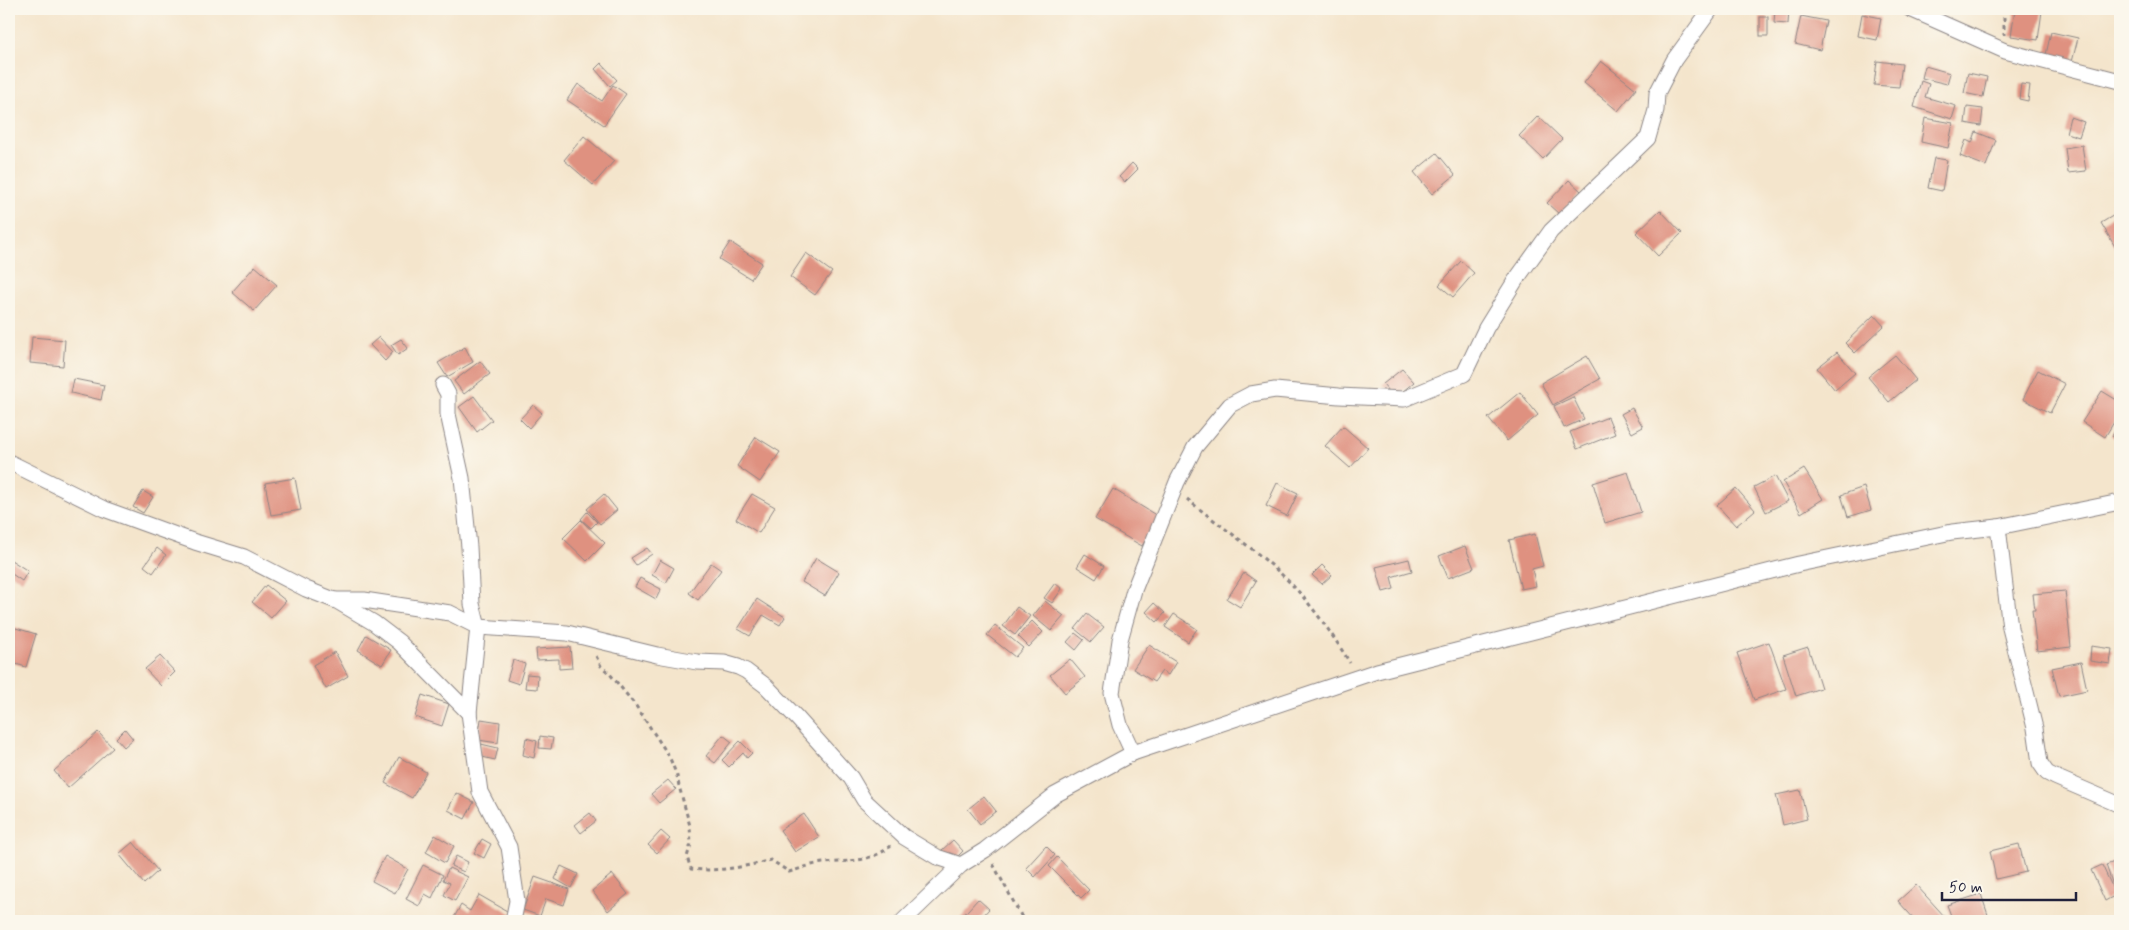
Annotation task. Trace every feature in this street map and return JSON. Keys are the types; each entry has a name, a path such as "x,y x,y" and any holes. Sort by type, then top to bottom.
{"street":[{"path":"1133,753 1120,725 1112,693 1120,640 1134,590 1174,490 1195,447 1230,405 1251,394 1275,390 1339,396 1404,399 1464,374 1491,320 1515,280 1551,231 1648,138 1656,110 1657,93 1674,60 1711,9"},
{"path":"1910,9 2005,50 2120,81"},
{"path":"443,385 448,394 448,414 462,478 470,547 472,604 478,626 469,713 480,792 509,847 517,901 513,921"},
{"path":"9,462 104,509 195,542 244,557 306,589 334,600 374,623 399,642 469,713"},
{"path":"903,921 961,865 985,850 1055,795 1133,753 1358,677 1800,564 1952,532 1998,527 2120,502"},
{"path":"1998,527 2010,628 2035,728 2040,763 2048,773 2055,777 2120,805"},
{"path":"334,600 364,600 450,613 478,626 567,633 657,655 697,662 724,663 746,671 766,686 797,718 851,778 864,800 904,837 937,857 961,865"}],"path":[{"path":"2004,9 2005,50"},
{"path":"1174,490 1296,588 1332,632 1358,677"},
{"path":"588,637 601,666 610,674 636,706 670,756 678,776 678,786 690,826 691,844 687,857 691,869 708,871 738,868 771,860 789,872 810,865 840,863 880,855 904,837"},
{"path":"985,850 1024,921"}],"building":[{"path":"1775,9 1789,9 1788,24 1774,23"},
{"path":"2015,9 2042,11 2038,40 2011,36"},
{"path":"1862,14 1881,18 1877,40 1858,36"},
{"path":"1801,16 1826,21 1820,50 1795,44"},
{"path":"1760,17 1768,17 1768,36 1760,36"},
{"path":"2051,32 2078,38 2071,66 2045,59"},
{"path":"1601,61 1636,89 1618,111 1584,83"},
{"path":"1877,61 1902,64 1899,87 1874,85"},
{"path":"601,63 617,80 610,86 595,69"},
{"path":"1925,66 1950,73 1947,84 1922,78"},
{"path":"1968,73 1987,77 1983,97 1964,93"},
{"path":"1921,81 1929,84 1925,97 1956,106 1952,119 1914,107"},
{"path":"578,84 602,101 613,85 626,94 604,125 567,100"},
{"path":"2021,84 2030,85 2028,101 2019,99"},
{"path":"1967,107 1983,109 1981,126 1965,123"},
{"path":"1538,116 1562,139 1543,159 1519,136"},
{"path":"2070,117 2084,122 2079,137 2066,133"},
{"path":"1925,118 1953,123 1948,148 1921,142"},
{"path":"1976,132 1996,140 1986,166 1960,156 1966,140 1972,143"},
{"path":"584,136 614,161 593,185 564,160"},
{"path":"2082,145 2086,171 2068,173 2065,148"},
{"path":"1437,153 1455,175 1432,194 1414,172"},
{"path":"1934,158 1947,160 1942,191 1928,188"},
{"path":"1132,163 1138,169 1125,182 1119,177"},
{"path":"1569,180 1581,191 1560,215 1547,203"},
{"path":"1660,210 1682,233 1658,256 1636,233"},
{"path":"2116,214 2120,222 2120,248 2117,250 2101,223"},
{"path":"730,242 762,263 751,279 719,259"},
{"path":"806,253 832,272 815,295 790,277"},
{"path":"1461,261 1474,273 1453,297 1439,285"},
{"path":"255,266 277,285 254,311 232,292"},
{"path":"1874,315 1884,326 1855,353 1845,343"},
{"path":"32,337 65,340 63,366 30,363"},
{"path":"379,337 393,352 385,361 370,345"},
{"path":"401,339 408,348 398,355 391,345"},
{"path":"465,347 473,362 447,377 438,363"},
{"path":"1837,352 1855,373 1835,390 1817,368"},
{"path":"1895,355 1916,380 1889,402 1868,377"},
{"path":"1587,356 1600,379 1553,405 1541,383"},
{"path":"480,361 490,374 464,394 454,381"},
{"path":"1402,369 1414,382 1395,398 1383,384"},
{"path":"2038,370 2065,384 2050,413 2023,399"},
{"path":"74,379 104,385 101,400 71,393"},
{"path":"2102,391 2120,402 2120,412 2105,437 2082,422"},
{"path":"1520,392 1538,415 1507,441 1488,418"},
{"path":"474,396 492,420 477,432 459,407"},
{"path":"1573,397 1584,419 1564,428 1554,406"},
{"path":"533,405 542,413 529,428 520,419"},
{"path":"1632,408 1643,427 1632,433 1621,414"},
{"path":"1608,417 1615,434 1577,449 1570,432"},
{"path":"2120,422 2120,442 2112,436"},
{"path":"1343,426 1368,448 1350,468 1325,446"},
{"path":"756,437 780,452 760,482 737,466"},
{"path":"1804,469 1823,499 1801,513 1783,482"},
{"path":"1628,472 1641,512 1605,523 1593,483"},
{"path":"1775,476 1788,501 1766,512 1754,487"},
{"path":"295,478 301,510 271,515 265,483"},
{"path":"1277,483 1298,493 1287,516 1266,506"},
{"path":"1864,487 1871,510 1848,517 1841,495"},
{"path":"1736,488 1755,510 1736,526 1717,505"},
{"path":"1113,489 1159,517 1142,546 1095,519"},
{"path":"143,491 153,497 143,513 133,507"},
{"path":"604,494 617,510 600,524 587,509"},
{"path":"752,494 775,507 759,533 736,519"},
{"path":"587,512 597,522 591,528 581,519"},
{"path":"581,520 605,543 587,561 563,538"},
{"path":"1535,534 1543,566 1532,569 1536,586 1521,589 1509,540"},
{"path":"1465,546 1474,568 1448,578 1439,556"},
{"path":"157,548 166,555 153,573 144,566"},
{"path":"647,548 652,554 636,565 631,558"},
{"path":"1085,554 1104,566 1096,579 1077,567"},
{"path":"816,558 839,572 825,596 802,582"},
{"path":"1409,559 1412,571 1391,577 1394,589 1383,592 1376,567"},
{"path":"11,560 28,571 22,581 9,572"},
{"path":"660,560 674,568 666,583 652,575"},
{"path":"711,563 721,570 698,600 689,593"},
{"path":"1322,565 1332,575 1322,584 1312,575"},
{"path":"1244,573 1256,581 1240,607 1227,599"},
{"path":"640,578 661,589 656,599 635,587"},
{"path":"1055,583 1062,589 1052,603 1044,598"},
{"path":"266,585 286,601 271,618 252,602"},
{"path":"2065,591 2071,647 2037,651 2032,610 2035,610 2033,594"},
{"path":"757,599 785,617 780,625 763,615 750,636 738,629"},
{"path":"1045,601 1064,616 1051,631 1033,616"},
{"path":"1154,603 1165,613 1157,622 1146,612"},
{"path":"1017,607 1030,616 1015,635 1003,626"},
{"path":"1087,614 1104,627 1091,642 1075,629"},
{"path":"1174,614 1197,629 1188,642 1165,627"},
{"path":"1032,621 1043,632 1029,647 1018,636"},
{"path":"995,625 1023,648 1015,657 987,635"},
{"path":"9,626 36,634 26,667 9,662"},
{"path":"1075,633 1084,640 1076,650 1067,642"},
{"path":"366,635 391,650 382,665 358,650"},
{"path":"1769,642 1786,689 1754,700 1737,653"},
{"path":"1149,645 1176,662 1168,675 1162,671 1154,682 1133,669"},
{"path":"2091,646 2112,649 2110,664 2090,661"},
{"path":"570,647 572,668 559,669 559,659 537,660 536,649"},
{"path":"1808,647 1821,688 1796,696 1783,655"},
{"path":"335,652 348,676 326,689 313,665"},
{"path":"160,656 175,672 161,686 145,669"},
{"path":"1070,659 1085,677 1065,693 1050,675"},
{"path":"513,660 525,664 519,684 507,680"},
{"path":"2081,662 2087,690 2059,696 2052,668"},
{"path":"527,674 538,675 537,689 525,688"},
{"path":"422,695 449,704 442,726 415,717"},
{"path":"481,719 500,722 498,743 478,740"},
{"path":"125,729 133,739 124,747 116,738"},
{"path":"98,732 113,748 68,788 54,771"},
{"path":"723,735 732,742 715,763 706,756"},
{"path":"540,736 553,738 551,749 539,748"},
{"path":"526,738 537,741 534,758 523,755"},
{"path":"740,741 752,753 747,758 743,753 729,767 722,760"},
{"path":"481,744 498,748 495,760 478,756"},
{"path":"399,757 426,772 412,798 385,783"},
{"path":"668,780 676,789 659,803 651,794"},
{"path":"1800,790 1807,819 1783,825 1776,795"},
{"path":"456,793 474,802 465,819 448,810"},
{"path":"984,796 996,811 980,824 968,809"},
{"path":"590,813 596,821 581,833 575,825"},
{"path":"804,814 819,837 795,852 780,830"},
{"path":"661,831 670,839 657,853 648,845"},
{"path":"435,835 454,846 445,863 426,852"},
{"path":"482,839 491,844 484,858 474,853"},
{"path":"953,840 963,851 952,862 942,850"},
{"path":"133,842 158,871 144,884 119,854"},
{"path":"2019,844 2026,872 1996,879 1990,851"},
{"path":"1046,846 1055,855 1035,877 1026,868"},
{"path":"385,856 408,869 395,893 372,881"},
{"path":"456,856 468,862 464,872 451,866"},
{"path":"1057,857 1089,890 1081,898 1049,866"},
{"path":"2120,860 2120,886 2114,888 2106,865"},
{"path":"423,865 443,875 432,898 425,894 419,906 406,899"},
{"path":"2102,865 2116,895 2105,901 2091,870"},
{"path":"561,866 578,874 571,888 555,879"},
{"path":"449,868 468,877 455,901 444,895 450,883 443,880"},
{"path":"612,874 628,894 608,911 592,891"},
{"path":"535,877 569,889 564,905 546,899 540,916 523,910"},
{"path":"1916,885 1946,918 1943,921 1916,921 1898,901"},
{"path":"1981,894 1990,921 1953,921 1947,905"},
{"path":"479,895 514,915 511,921 452,921 461,905 470,911"},
{"path":"978,899 989,909 978,921 958,921"}]}
